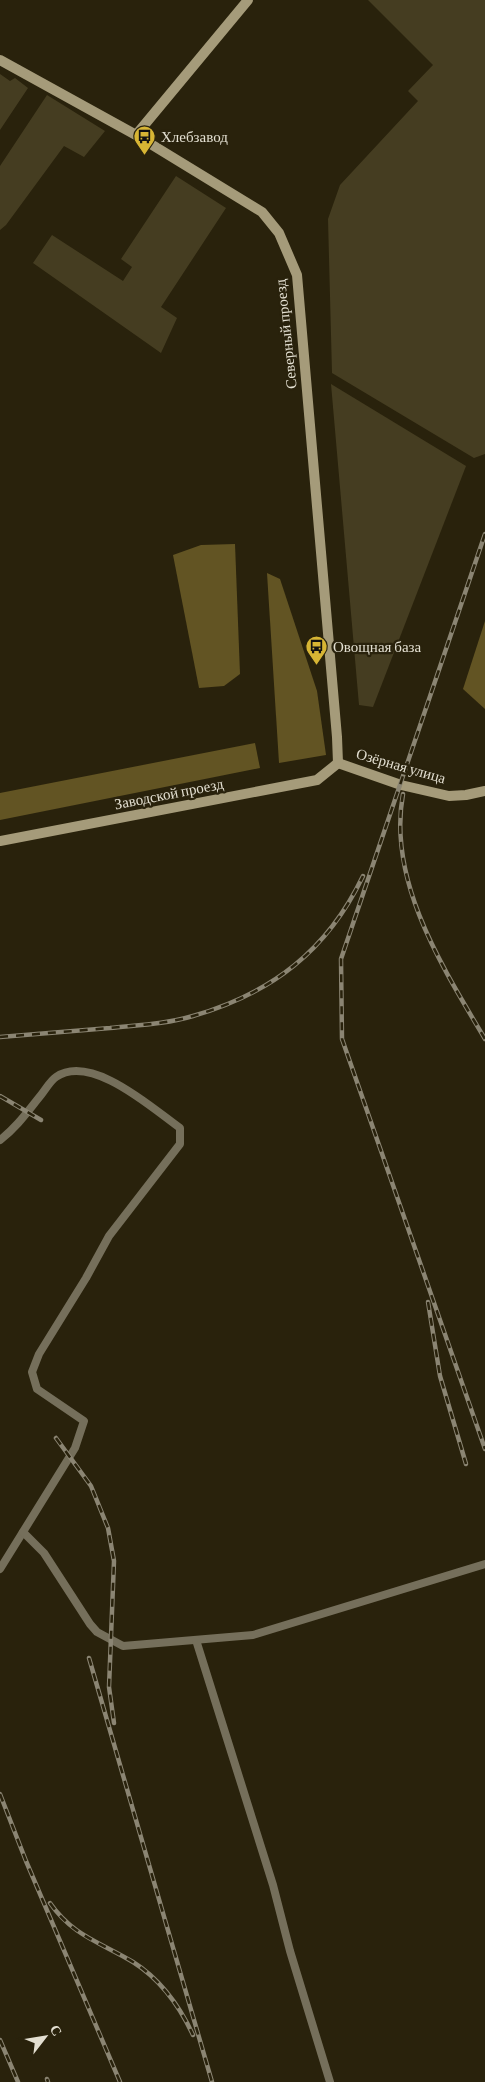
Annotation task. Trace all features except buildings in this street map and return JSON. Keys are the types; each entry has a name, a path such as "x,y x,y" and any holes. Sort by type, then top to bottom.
{"street":[{"path":"136,135 248,0"},
{"name":"Северный проезд","path":"0,60 136,135 262,212 279,233 297,275 338,763"},
{"name":"Озёрная улица","path":"338,763 400,785 449,796 485,791"},
{"name":"Заводской проезд","path":"0,841 317,780 338,763"},
{"path":"0,1140 14,1129 55,1077 70,1071 88,1072 112,1080 180,1128 180,1144 109,1236 86,1278 39,1354 32,1372 37,1389 84,1421 75,1448 0,1569"},
{"path":"23,1532 44,1552 97,1632 123,1646 252,1635 485,1564"},
{"path":"196,1640 270,1876 290,1951 330,2082"}],"shaded area":[{"path":"368,0 485,0 485,454 474,458 332,373 328,219 340,185 418,101 408,91 433,65"},
{"path":"0,74 10,81 15,78 28,88 0,130"},
{"path":"47,95 105,131 84,157 64,146 6,225 0,230 0,166"},
{"path":"176,176 226,208 161,307 177,318 161,353 33,263 52,235 123,281 132,267 121,259"},
{"path":"331,384 466,466 373,707 359,705"},
{"path":"235,544 240,674 224,686 199,688 173,555 201,545"},
{"path":"267,573 280,579 317,691 326,755 279,763"},
{"path":"485,621 485,709 463,689"},
{"path":"255,743 260,768 0,820 0,793"}],"railway":[{"path":"485,534 341,959 342,1039 485,1449"},
{"path":"403,794 400,827 403,859 411,891 436,953 485,1039"},
{"path":"0,1037 173,1021 222,1006 248,995 294,966 314,947 349,903 363,876"},
{"path":"0,1096 41,1120"},
{"path":"428,1302 440,1376 466,1464"},
{"path":"56,1438 91,1486 108,1528 114,1561 109,1687 114,1723"},
{"path":"89,1658 212,2082"},
{"path":"0,1794 26,1861 120,2082"},
{"path":"50,1903 78,1931 133,1962 152,1977 168,1994 182,2014 193,2035"},
{"path":"0,2040 18,2082"}],"place":[{"name":"Хлебзавод","path":"145,156"},
{"name":"Овощная база","path":"317,666"}]}
